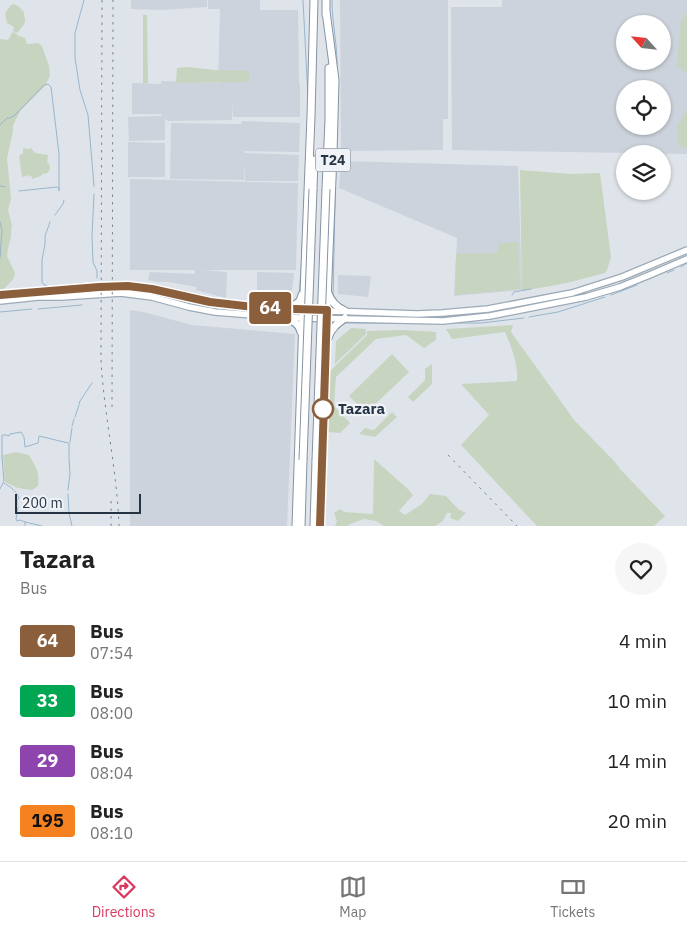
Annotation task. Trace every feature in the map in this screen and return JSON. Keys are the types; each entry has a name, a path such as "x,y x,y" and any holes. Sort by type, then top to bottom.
{"highway":[{"name":"T24","path":"296,526 304,277 312,116 314,0"},
{"name":"T24","path":"320,526 334,80 326,0"},
{"path":"314,526 329,80 326,11"},
{"path":"301,526 317,89 314,20"},
{"path":"302,340 299,326 284,313 300,301 304,277"},
{"path":"325,350 331,330 345,315 333,303 327,290"}],"main road":[{"path":"345,315 442,313 488,309 586,289 649,267 687,250"},
{"path":"0,301 120,293 152,297 215,312 326,314 443,321 490,316 586,298 620,287 687,259"},
{"path":"0,295 99,287 138,286 210,302 284,313"}],"shaded area":[{"path":"131,0 207,0 207,7 162,10 131,9"},
{"path":"208,0 260,0 260,10 298,10 300,117 233,117 233,101 232,120 168,121 165,119 165,140 129,141 128,117 162,116 161,114 132,114 132,83 161,84 161,81 218,83 220,9 208,9"},
{"path":"340,0 448,0 448,119 443,119 443,150 344,151 341,147"},
{"path":"502,0 687,0 687,154 671,154 671,145 616,145 616,153 452,150 451,7 502,7"},
{"path":"242,121 300,123 299,152 244,151 245,153 299,155 298,181 245,181 245,162 244,180 170,179 171,123 241,124"},
{"path":"128,142 165,143 165,177 128,177"},
{"path":"341,161 518,166 522,290 454,296 457,238 339,188"},
{"path":"130,179 298,183 296,270 202,270 227,272 226,298 196,290 196,287 148,280 150,272 195,274 195,270 130,270"},
{"path":"257,272 294,273 292,290 276,297 257,296"},
{"path":"338,275 371,276 368,297 338,294"},
{"path":"130,310 192,325 295,334 287,526 130,526"}],"green space":[{"path":"14,4 24,12 25,18 24,24 17,33 13,31 14,27 7,23 5,13"},
{"path":"687,13 687,73 677,66 681,20"},
{"path":"143,15 147,15 148,83 143,83"},
{"path":"14,32 25,38 27,44 38,43 42,46 49,66 50,76 45,86 21,110 13,126 7,158 11,199 8,210 12,226 7,256 15,273 14,278 6,287 0,289 0,39 8,40"},
{"path":"177,68 249,71 249,82 176,83"},
{"path":"687,109 687,149 677,144 677,127"},
{"path":"23,148 31,148 35,153 48,155 47,163 49,163 50,168 48,173 32,179 32,176 29,177 29,175 22,177 19,156 23,153"},
{"path":"520,170 571,174 600,173 611,257 605,273 567,283 522,291"},
{"path":"518,242 520,289 455,295 456,254 497,253 499,243"},
{"path":"513,325 511,332 575,421 665,516 654,526 537,526 461,445 489,415 461,384 517,381 517,368 505,332 452,339 446,329"},
{"path":"351,328 366,329 366,334 335,364 336,341"},
{"path":"403,330 436,332 436,340 424,348 406,335 376,339 336,377 334,406 350,423 340,433 328,432 330,371 367,335 367,331"},
{"path":"392,354 409,372 366,413 349,396"},
{"path":"432,364 432,384 413,402 408,397 425,380 425,369"},
{"path":"392,412 397,417 375,437 359,434 365,428 374,430"},
{"path":"16,452 29,455 37,470 38,486 32,490 18,488 5,482 3,455"},
{"path":"374,459 413,495 399,511 405,515 422,504 430,494 446,496 458,509 466,513 458,521 450,518 451,513 447,513 443,521 435,526 384,526 376,521 364,519 348,526 335,526 337,521 334,513 340,509 344,512 373,514"}],"waterway":[{"path":"84,0 75,33 75,58 80,90 88,115 94,186"},
{"path":"303,0 308,98"},
{"path":"332,0 337,71"},
{"path":"0,125 7,118 15,115 44,85 48,84 51,87 59,154 59,191 57,187 19,191"},
{"path":"333,297 336,159"},
{"path":"299,295 306,164"},
{"path":"0,186 5,187"},
{"path":"94,194 92,236 93,262 97,271 97,278"},
{"path":"55,215 64,200"},
{"path":"0,222 2,230 0,258"},
{"path":"44,288 44,286 47,286 42,283 42,260 45,236 50,222"},
{"path":"681,267 687,263"},
{"path":"667,273 674,270"},
{"path":"611,295 637,285"},
{"path":"512,295 514,292 531,289"},
{"path":"529,317 558,312 605,297"},
{"path":"38,309 82,305"},
{"path":"0,312 32,309"},
{"path":"247,317 283,321"},
{"path":"449,323 481,323 524,318"},
{"path":"344,323 407,323"},
{"path":"327,388 330,340"},
{"path":"79,404 92,383"},
{"path":"75,417 79,405"},
{"path":"72,426 74,419"},
{"path":"70,442 72,428"},
{"path":"0,489 4,481 2,435 9,436 10,434 21,432 24,437 25,447 38,443 39,436 68,443"},
{"path":"69,443 69,457"},
{"path":"68,490 69,458"},
{"path":"4,483 13,489 18,496 17,505"},
{"path":"68,494 72,526"},
{"path":"18,507 16,519 17,521 25,522 25,526"},
{"path":"25,522 42,526"}],"railway":[{"path":"102,0 101,360 116,484 119,526"},
{"path":"112,407 113,0"},
{"path":"448,455 517,526"},
{"path":"111,497 111,526"}],"bus line":[{"name":"64","path":"0,295 99,287 138,286 210,302 263,308 327,310 320,526"}],"place":[{"name":"Tazara","path":"323,409"}]}
